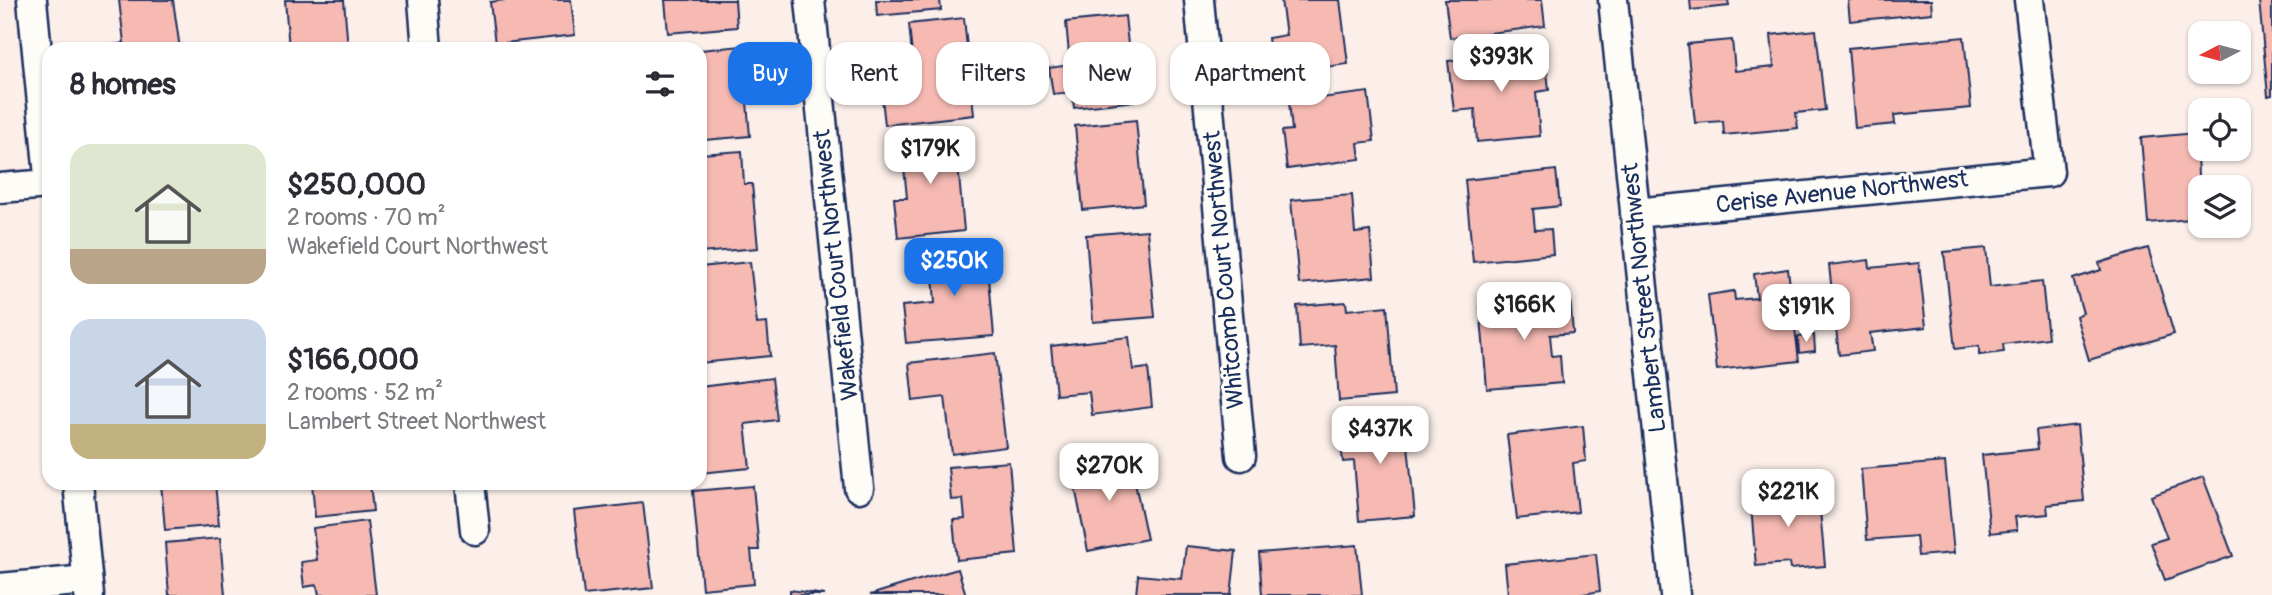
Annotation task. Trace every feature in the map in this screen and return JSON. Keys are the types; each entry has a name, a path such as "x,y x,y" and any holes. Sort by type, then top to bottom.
{"street":[{"path":"32,0 42,104"},
{"path":"423,0 426,42"},
{"name":"Wakefield Court Northwest","path":"810,0 859,488"},
{"name":"Whitcomb Court Northwest","path":"1199,0 1241,456"},
{"name":"Lambert Street Northwest","path":"1613,0 1675,595"},
{"name":"Cerise Avenue Northwest","path":"1635,213 2049,172 2029,0"},
{"path":"0,188 42,185"},
{"path":"0,589 88,588 79,490"},
{"path":"471,490 475,530"}],"building":[{"path":"119,0 173,0 179,42 124,42"},
{"path":"285,0 344,0 347,42 288,42"},
{"path":"571,0 575,35 495,42 490,2"},
{"path":"665,0 735,0 737,27 668,33"},
{"path":"876,0 940,0 941,10 877,16"},
{"path":"1281,0 1340,0 1348,64 1330,66 1330,42 1269,42 1268,38 1286,35"},
{"path":"1445,0 1542,0 1545,26 1450,38"},
{"path":"1690,0 1728,0 1729,6 1691,10"},
{"path":"1848,0 1931,0 1932,13 1850,21"},
{"path":"2259,0 2272,0 2272,95 2268,96"},
{"path":"1125,16 1128,42 1068,42 1066,22"},
{"path":"964,18 966,42 936,42 936,105 973,105 974,115 885,125 883,105 922,105 922,42 911,42 909,24"},
{"path":"1816,30 1825,110 1796,113 1798,128 1724,135 1723,121 1695,123 1687,44 1732,40 1735,71 1774,67 1771,35"},
{"path":"1964,37 1971,108 1894,115 1895,124 1855,128 1848,48"},
{"path":"728,47 728,105 747,105 750,136 707,140 707,49"},
{"path":"1545,53 1549,90 1536,92 1540,136 1477,142 1475,109 1454,111 1448,61"},
{"path":"1063,66 1063,93 1053,94 1049,68"},
{"path":"1368,92 1374,141 1358,143 1360,159 1287,169 1282,131 1292,130 1289,105 1330,105 1330,97"},
{"path":"1074,105 1100,105 1074,108"},
{"path":"1136,120 1144,204 1083,210 1075,126"},
{"path":"955,131 964,231 898,238 894,198 907,198 901,136"},
{"path":"2188,134 2188,161 2197,161 2198,175 2188,175 2188,219 2148,223 2141,138"},
{"path":"742,151 744,184 752,184 758,248 707,252 707,154"},
{"path":"1556,170 1560,206 1533,209 1535,230 1551,229 1553,254 1473,262 1465,180"},
{"path":"1352,195 1355,233 1370,231 1374,277 1299,284 1291,200"},
{"path":"1147,230 1155,317 1093,322 1086,235"},
{"path":"986,243 994,336 906,343 902,306 935,303 931,248"},
{"path":"1986,248 1990,287 2042,281 2048,338 2003,344 2004,352 1979,355 1979,346 1955,349 1944,252"},
{"path":"2148,248 2174,334 2089,360 2076,316 2083,313 2073,279 2101,270 2099,263"},
{"path":"1869,260 1870,268 1919,263 1926,327 1870,333 1873,351 1839,355 1829,265"},
{"path":"750,262 757,324 767,323 770,356 707,362 707,266"},
{"path":"1788,269 1799,361 1717,370 1708,295 1734,291 1735,300 1757,298 1754,274"},
{"path":"1570,298 1573,333 1550,335 1552,356 1560,355 1562,383 1487,389 1480,305"},
{"path":"1346,302 1347,310 1387,306 1394,396 1339,401 1335,345 1300,348 1297,306"},
{"path":"1814,335 1815,351 1799,353 1798,337"},
{"path":"1129,337 1133,370 1148,368 1152,407 1092,415 1089,392 1056,395 1051,346"},
{"path":"995,353 1006,447 952,454 945,397 913,401 909,363"},
{"path":"772,378 777,420 745,424 750,468 707,472 707,386"},
{"path":"1405,414 1415,516 1359,521 1354,461 1343,462 1338,421"},
{"path":"2077,425 2084,501 2047,505 2048,514 2015,517 2017,530 1990,533 1982,455 2038,449 2036,430"},
{"path":"1583,426 1586,461 1573,463 1578,512 1517,519 1507,435"},
{"path":"1129,455 1147,539 1088,551 1071,468"},
{"path":"1009,462 1017,554 957,560 953,520 965,519 963,499 951,500 948,467"},
{"path":"1945,462 1954,553 1918,556 1916,536 1867,540 1861,469"},
{"path":"2203,477 2233,556 2165,580 2151,543 2167,538 2151,496"},
{"path":"753,486 759,550 751,550 754,584 702,589 693,491"},
{"path":"1818,488 1825,566 1790,569 1789,563 1756,566 1750,494"},
{"path":"162,490 216,490 219,525 165,530"},
{"path":"313,490 371,490 373,511 315,517"},
{"path":"643,503 653,588 584,595 574,511"},
{"path":"367,521 376,595 319,595 317,585 304,587 301,562 317,560 313,528"},
{"path":"220,538 225,595 169,595 165,543"},
{"path":"1357,545 1362,595 1262,595 1259,553"},
{"path":"1186,546 1236,551 1231,595 1136,595 1138,575 1182,579"},
{"path":"1596,554 1600,591 1579,595 1508,595 1505,564"},
{"path":"958,569 966,595 870,595 912,582"},
{"path":"790,590 825,595 790,595"}]}
